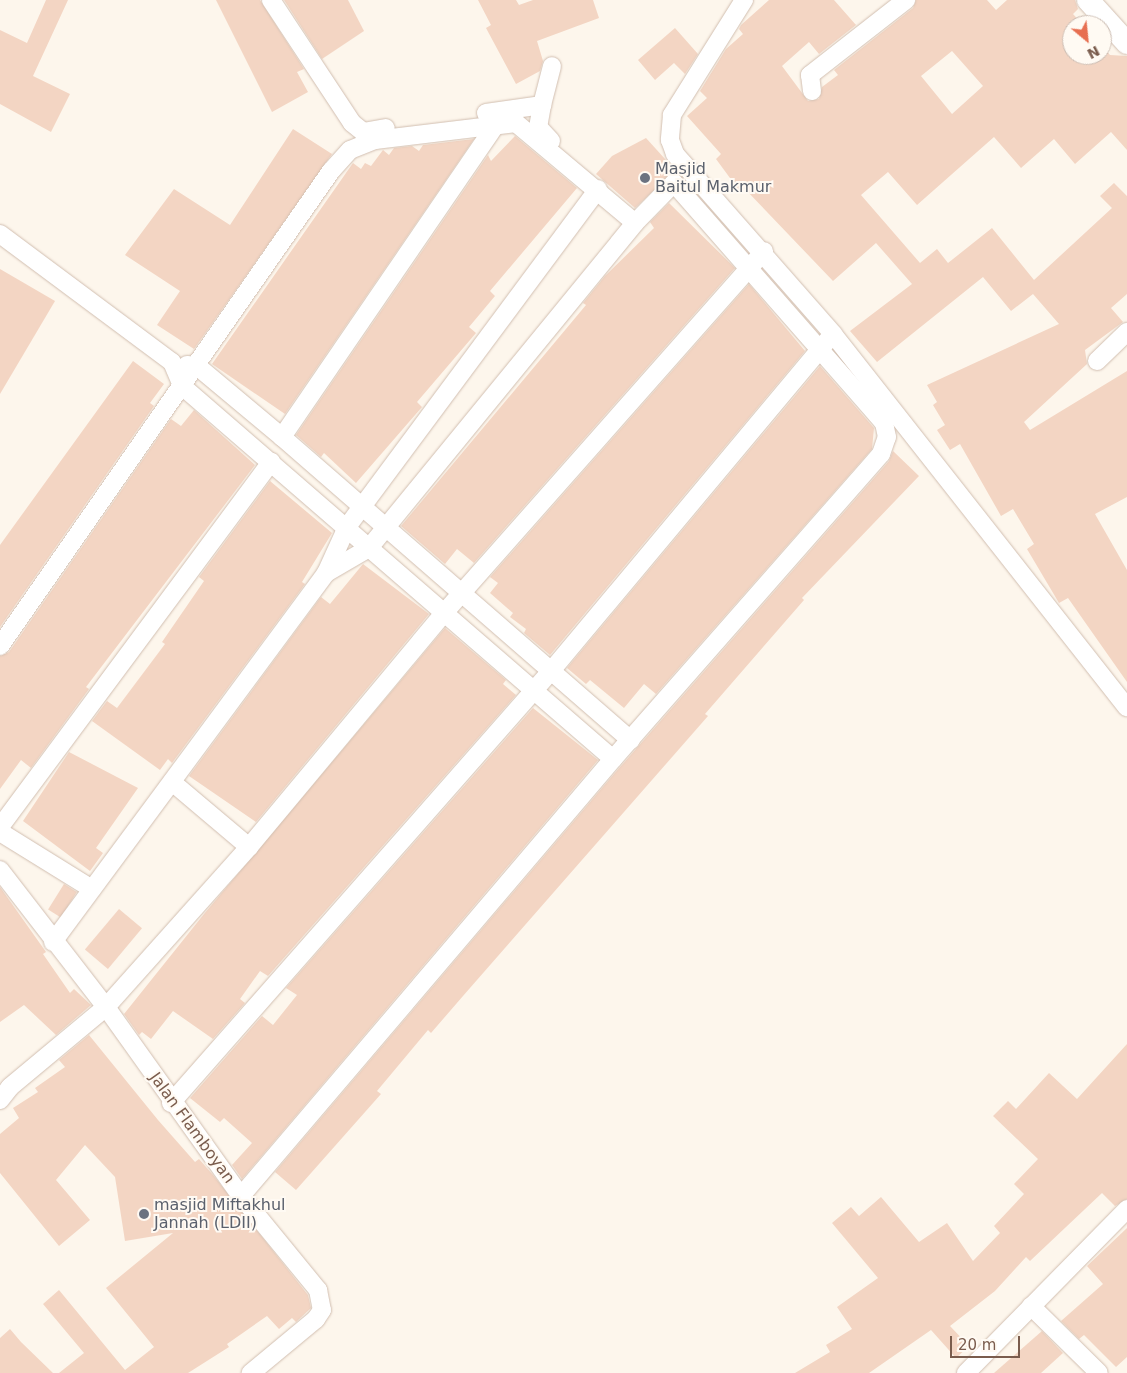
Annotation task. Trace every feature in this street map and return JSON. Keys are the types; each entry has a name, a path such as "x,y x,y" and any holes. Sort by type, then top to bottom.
{"street":[{"path":"271,0 352,123 362,132 542,105"},
{"path":"744,0 672,115 670,140 680,163 764,251 833,334 1127,707"},
{"path":"812,90 810,75 906,0"},
{"path":"1088,0 1127,43"},
{"path":"552,66 542,105 540,132 568,156"},
{"path":"282,437 498,122"},
{"path":"0,646 182,386 198,366 331,171 350,150 375,140 498,122 523,127 598,189 635,223"},
{"path":"241,1196 614,759 886,445 884,423 674,182 635,223 387,528 369,548 326,573"},
{"path":"53,942 326,573 348,527 598,189"},
{"path":"0,234 172,362 198,366 631,740"},
{"path":"3,1087 106,1007 249,847 444,613 764,251"},
{"path":"1097,360 1127,332"},
{"path":"172,1103 551,671 819,348 833,334"},
{"path":"172,362 182,386 348,527 369,548 614,759"},
{"path":"0,827 271,462"},
{"path":"172,782 249,847"},
{"path":"0,832 92,890"},
{"name":"Jalan Flamboyan","path":"0,870 53,942 106,1007 172,1103 241,1196 318,1290 322,1300 322,1310 316,1319 251,1373"},
{"path":"966,1373 1127,1209"},
{"path":"1031,1306 1099,1373"}],"building":[{"path":"46,0 68,0 33,76 70,94 51,132 0,104 0,30 27,43"},
{"path":"216,0 260,0 304,69 297,72 308,92 272,112"},
{"path":"284,0 348,0 364,31 322,59"},
{"path":"478,0 516,0 519,5 533,0 593,0 599,18 537,41 543,61 540,71 516,84 486,28 491,25"},
{"path":"769,0 834,0 856,25 819,54 809,42 782,66 808,101 819,99 822,87 838,75 834,70 913,8 916,0 987,0 996,10 1007,0 1075,0 1078,9 1074,15 1062,15 1062,65 1112,65 1112,55 1127,56 1127,150 1111,132 1075,164 1054,139 1021,168 994,137 917,205 888,172 861,195 920,263 937,249 948,263 992,228 1034,280 1112,208 1100,196 1114,183 1127,196 1127,294 1111,308 1123,322 1085,350 1087,364 1024,422 1030,430 1127,371 1127,497 1095,514 1127,570 1127,682 1068,598 1059,603 1027,549 1034,544 1013,509 1001,516 960,444 950,450 937,430 945,425 933,405 937,402 927,385 1059,324 1033,294 1011,311 983,277 877,362 850,331 912,284 876,243 833,281 745,189 741,193 716,159 721,154 687,116 707,98 700,91 726,49 743,34 739,29","holes":["952,51 983,86 952,114 921,76"]},
{"path":"675,28 698,54 685,74 674,63 655,80 638,60"},
{"path":"293,129 332,154 194,349 157,325 180,291 125,255 174,189 230,225"},
{"path":"515,136 577,188 490,291 495,296 469,327 476,333 417,402 422,407 356,483 324,453 321,457 296,435 488,155 491,161"},
{"name":"Masjid Baitul Makmur","path":"646,138 675,170 635,208 596,174 612,156"},
{"path":"474,139 285,414 212,364 353,163 361,169 365,163 371,166 383,150 389,155 394,148 412,146 419,151 423,145"},
{"path":"669,203 735,268 474,563 457,549 445,564 401,526 586,305 583,303 605,276 654,228 650,222"},
{"path":"0,269 55,301 0,394"},
{"path":"749,284 805,351 550,655 524,633 526,629 510,617 513,613 490,593 498,583 490,577"},
{"path":"133,361 164,384 150,403 154,406 0,627 0,545"},
{"path":"820,366 874,428 872,449 656,694 644,684 624,708 590,680 586,684 567,668"},
{"path":"194,410 255,465 86,687 89,689 31,768 21,760 0,789 0,656 9,652 171,419 181,426"},
{"path":"893,451 919,476 802,598 804,600 705,714 708,716 431,1033 428,1030 377,1091 381,1094 296,1190 275,1172 614,774 889,461"},
{"path":"270,481 332,533 302,582 305,584 172,763 168,759 160,770 92,721 107,701 117,708 165,644 162,642 204,581 199,577"},
{"path":"363,564 429,614 256,822 189,776 321,597 330,604"},
{"path":"445,628 506,680 503,684 516,695 268,976 260,971 240,999 245,1003 213,1039 173,1011 151,1039 142,1032 139,1035 124,1014 204,914"},
{"path":"533,708 598,760 242,1179 232,1165 252,1143 224,1118 220,1122 190,1098 262,1016 273,1025 297,995 286,988"},
{"path":"69,752 138,788 96,848 103,853 90,871 23,821"},
{"path":"64,884 77,892 61,917 48,909"},
{"path":"0,887 46,952 43,954 70,993 74,989 91,1005 56,1035 24,1005 0,1022"},
{"path":"119,909 142,928 108,969 85,950"},
{"path":"89,1035 195,1162 199,1159 213,1175 308,1295 311,1308 296,1322 292,1318 279,1329 267,1316 227,1344 229,1347 188,1373 59,1373 84,1353 43,1304 59,1290 125,1370 154,1347 106,1288 173,1233 125,1241 115,1177 85,1145 56,1180 90,1220 59,1246 0,1173 0,1134 19,1118 13,1108 38,1092 35,1088 65,1067 59,1060"},
{"path":"1127,1044 1127,1199 1115,1206 1102,1193 1030,1261 1026,1257 995,1291 950,1326 969,1346 956,1358 931,1330 869,1373 795,1373 830,1352 826,1345 852,1329 837,1307 878,1278 832,1223 851,1207 859,1216 881,1197 919,1242 947,1223 973,1261 1000,1233 994,1226 1024,1194 1014,1184 1038,1159 993,1116 1008,1101 1016,1109 1049,1073 1077,1099"},
{"path":"1127,1228 1127,1357 1116,1367 1084,1335 1079,1339 1061,1321 1103,1284 1087,1266"},
{"path":"10,1329 53,1373 0,1373 0,1338"},
{"path":"1042,1331 1063,1353 1041,1373 994,1373"}],"place":[{"name":"Masjid Baitul Makmur","path":"645,178"},
{"name":"masjid Miftakhul Jannah (LDII)","path":"144,1214"}]}
